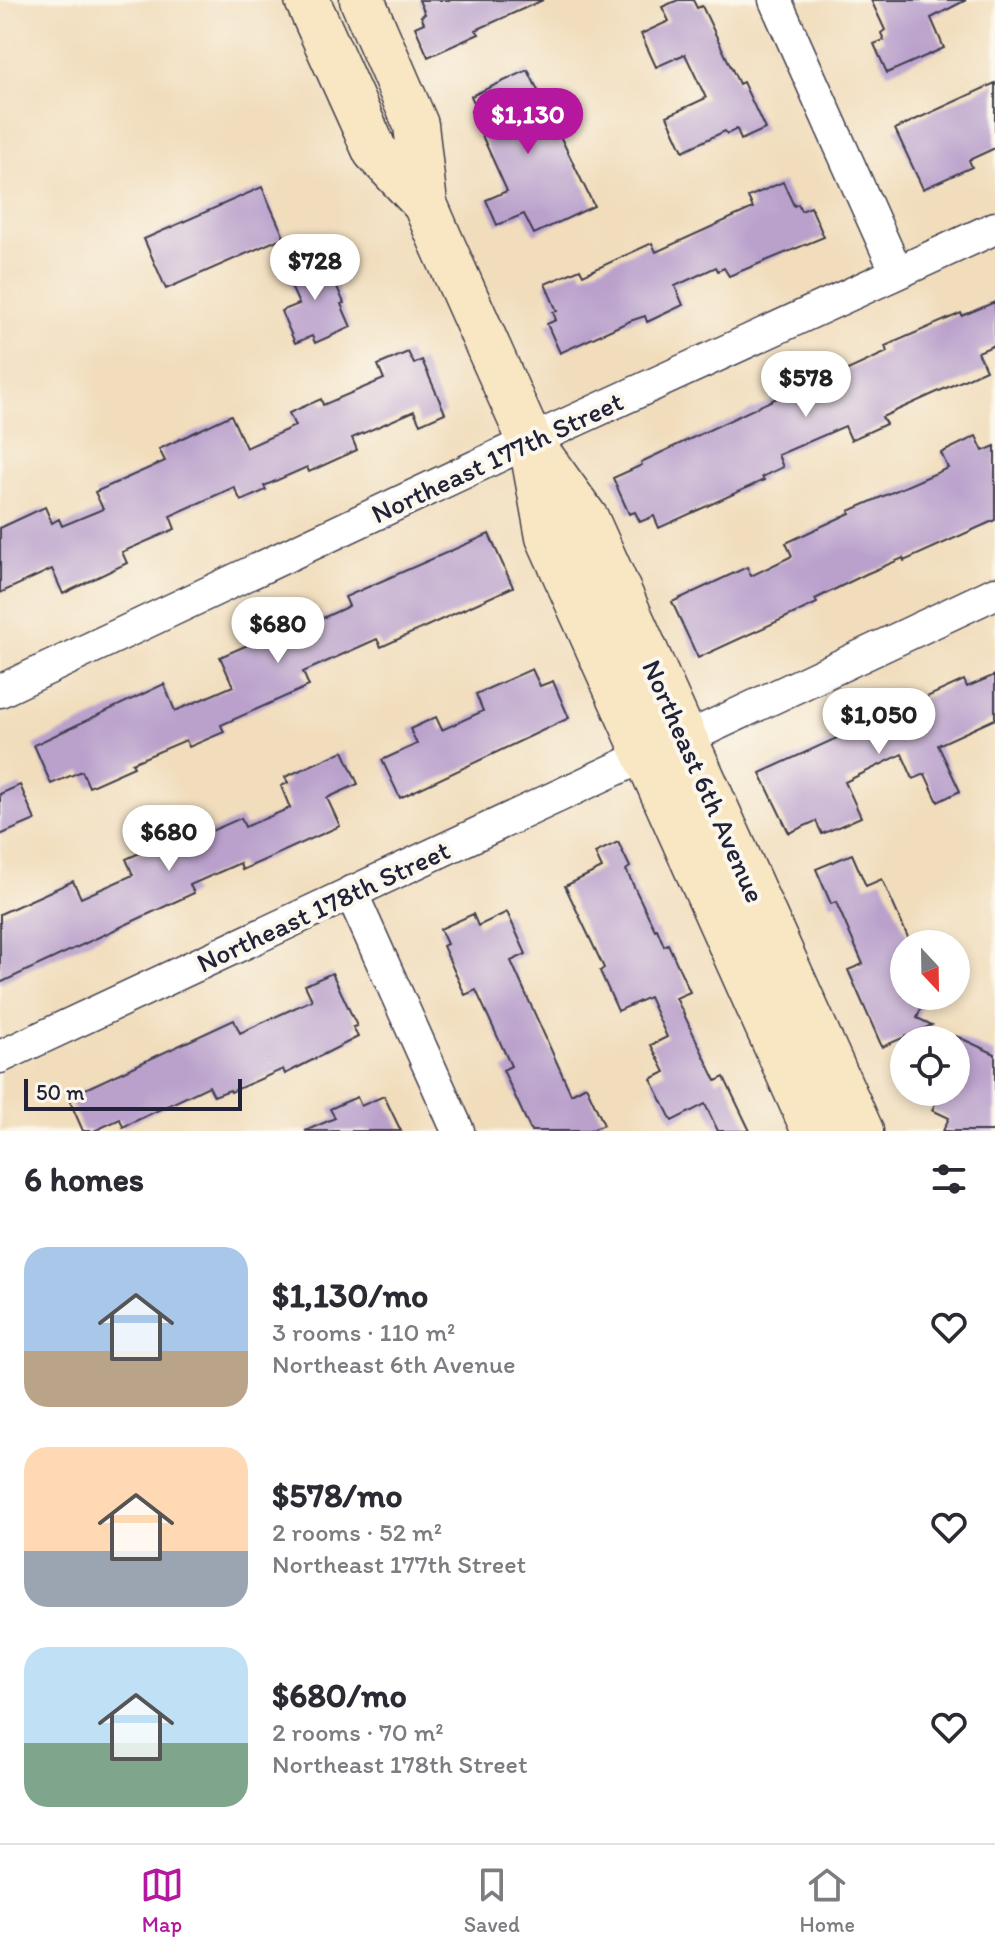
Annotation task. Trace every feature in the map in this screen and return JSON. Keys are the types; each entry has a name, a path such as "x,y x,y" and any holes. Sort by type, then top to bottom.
{"main road":[{"name":"Northeast 6th Avenue","path":"307,0 375,151 425,204"},
{"name":"Northeast 6th Avenue","path":"362,0 416,125 425,204 530,441 548,537 666,747 861,1131"},
{"name":"Northeast 6th Avenue","path":"666,747 814,1131"}],"street":[{"path":"775,0 897,273"},
{"name":"Northeast 177th Street","path":"0,691 530,441 995,228"},
{"name":"Northeast 178th Street","path":"0,1057 995,593"},
{"path":"351,892 458,1131"}],"building":[{"path":"419,0 543,0 476,30 479,34 428,57 415,27 424,23 421,16 425,14"},
{"path":"678,0 693,0 697,8 702,6 739,84 743,82 765,129 741,140 737,129 727,134 725,131 683,151 667,116 706,98 685,54 656,67 641,34 669,21 662,7"},
{"path":"871,0 966,0 931,18 944,48 887,73 874,44 884,40 881,33 885,30"},
{"path":"528,70 594,206 534,234 524,214 497,225 486,200 507,191 471,111 477,109 471,96"},
{"path":"995,83 995,148 969,160 972,167 923,189 895,129"},
{"path":"783,182 794,206 798,204 801,211 811,207 824,237 729,276 724,268 718,271 716,267 675,286 683,305 647,322 645,316 630,321 560,353 547,324 556,320 553,312 557,311 545,284 580,269 583,275 652,243 656,252 753,208 748,197"},
{"path":"262,187 284,237 166,289 144,239"},
{"path":"323,254 351,327 315,343 312,336 295,343 281,311 299,304 284,271"},
{"path":"995,302 995,345 978,352 986,370 882,417 886,424 851,440 845,426 778,455 783,467 762,477 764,480 659,528 654,516 640,522 635,512 629,514 613,478 824,376 826,380 887,352 885,346 961,313 962,316"},
{"path":"408,352 414,364 422,360 445,413 420,424 414,411 352,438 357,450 309,472 307,467 264,486 266,490 241,501 234,487 170,516 175,529 122,552 127,563 63,594 52,569 0,593 0,528 45,507 52,523 59,519 62,526 103,509 95,492 165,461 159,449 231,415 246,448 295,426 289,413 321,399 323,405 384,379 378,365"},
{"path":"976,436 983,451 995,446 995,520 904,561 903,558 866,574 815,599 817,603 698,658 672,602 747,567 751,576 792,556 786,543 849,511 948,468 941,453"},
{"path":"489,534 513,587 381,647 377,639 303,672 309,686 221,725 224,732 189,747 186,740 132,763 134,767 89,787 82,771 51,784 34,745 164,684 175,711 233,686 220,657 296,624 299,629 349,606 345,597"},
{"path":"532,669 540,686 553,681 569,718 400,798 382,760 417,744 410,729 436,717 442,730 483,711 476,694"},
{"path":"995,675 995,719 938,745 960,791 938,802 925,774 913,779 902,754 845,782 861,817 822,834 816,821 789,833 760,773 964,680 967,687"},
{"path":"343,751 358,784 327,798 340,826 242,870 240,863 190,885 194,893 0,983 0,914 73,881 81,898 133,875 126,859 155,846 159,854 241,818 245,827 290,808 281,786 288,783 285,777"},
{"path":"20,785 35,820 0,835 0,794"},
{"path":"618,842 630,867 626,870 664,946 668,944 690,992 676,998 716,1081 724,1077 750,1131 718,1131 705,1104 672,1121 651,1079 665,1072 651,1045 667,1037 649,997 618,1011 600,971 604,968 565,886 602,868 595,853"},
{"path":"852,854 866,886 882,879 905,930 890,930 890,1010 920,1010 917,1018 932,1025 890,1026 890,1043 882,1047 848,970 863,964 836,902 831,904 816,869"},
{"path":"507,912 526,954 511,961 571,1094 586,1086 604,1125 589,1131 531,1131 503,1070 511,1066 476,990 465,995 443,946 447,944 440,929 473,914 478,926"},
{"path":"332,973 357,1026 353,1027 358,1037 285,1074 283,1069 231,1092 214,1096 209,1086 123,1127 120,1119 94,1131 83,1131 68,1097 234,1020 240,1033 312,1000 305,985"},
{"path":"970,1042 995,1054 995,1131 943,1131 949,1118 932,1110 934,1106 970,1106"},
{"path":"384,1096 401,1131 305,1131 335,1118 330,1109 343,1103 357,1097 361,1106"}]}
